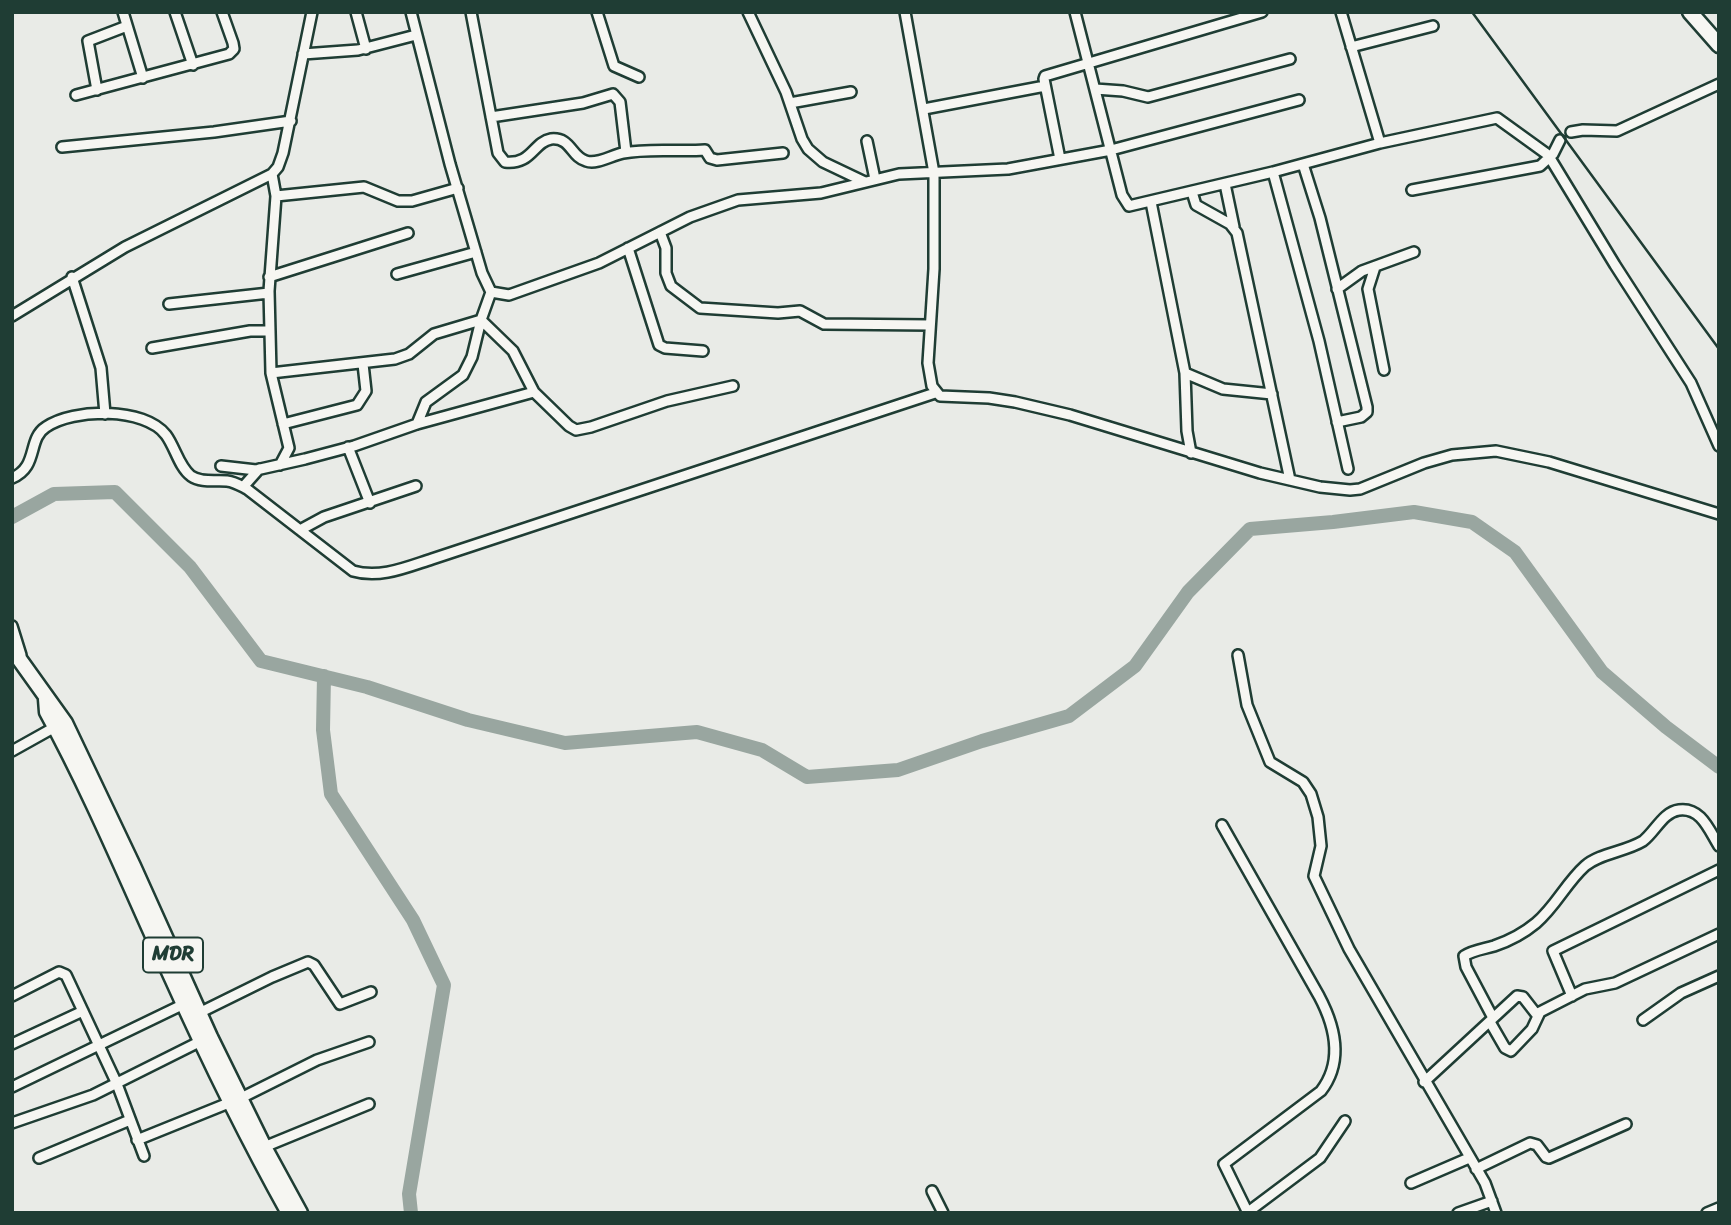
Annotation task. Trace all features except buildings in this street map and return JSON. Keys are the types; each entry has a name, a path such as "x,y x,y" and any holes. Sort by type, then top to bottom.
{"main road":[{"path":"1690,12 1719,45"},
{"name":"MDR","path":"12,649 45,697 55,705 65,723 133,866 289,1213"},
{"name":"MDR","path":"45,697 47,712 124,870 201,1041 300,1213"}],"street":[{"path":"123,12 143,78"},
{"path":"175,12 193,65"},
{"path":"76,95 229,54 234,48 222,12"},
{"path":"12,316 125,247 272,173 278,167 291,121 312,13 324,12"},
{"path":"356,12 366,49"},
{"path":"411,12 486,284 491,292 509,295 575,272 716,206 738,200 821,193 899,174 1009,169 1111,150 1299,100"},
{"path":"471,12 498,153 505,162 527,158 541,143 554,139 561,139 584,161 590,162 626,152 705,150 710,158 717,160 783,153"},
{"path":"606,12 597,13 614,66 639,77"},
{"path":"748,12 780,77 802,139 814,156 865,182"},
{"path":"905,12 934,173 934,269 929,374 935,393"},
{"path":"1075,12 1126,203 1134,206 1380,143 1496,118 1550,158 1691,383 1719,446"},
{"path":"1060,159 1044,79 1049,74 1262,12"},
{"path":"1342,12 1380,143"},
{"path":"97,90 88,41 127,26"},
{"path":"1351,47 1433,26"},
{"path":"303,54 366,49 416,35"},
{"path":"1095,89 1123,91 1148,97 1290,59"},
{"path":"1571,132 1617,131 1719,84"},
{"path":"924,109 1045,86"},
{"path":"790,103 851,92"},
{"path":"491,117 583,103 613,94 621,102 626,152"},
{"path":"62,147 203,134 291,121"},
{"path":"1412,190 1544,164 1560,139"},
{"path":"867,141 875,179"},
{"path":"1303,164 1367,412 1360,417 1337,422"},
{"path":"1273,172 1319,341 1348,469"},
{"path":"272,173 276,196 269,293 271,373 289,448 280,465"},
{"path":"1225,184 1290,480"},
{"path":"276,196 364,187 398,201 412,201 458,188"},
{"path":"1192,192 1196,205 1234,227"},
{"path":"1151,202 1185,373 1187,431 1191,453"},
{"path":"660,232 666,248 666,273 671,286 700,308 778,313 800,311 824,324 930,325"},
{"path":"270,277 408,233"},
{"path":"628,248 659,345 703,351"},
{"path":"397,274 476,252"},
{"path":"1337,289 1355,275 1414,252"},
{"path":"1375,267 1368,289 1384,370"},
{"path":"72,277 101,368 105,414"},
{"path":"417,424 426,402 463,375 472,357 491,292"},
{"path":"169,304 269,293"},
{"path":"271,373 395,359 409,354 435,334 481,320"},
{"path":"481,320 513,351 534,392 569,426 583,430 667,401 733,386"},
{"path":"152,348 236,333 269,331"},
{"path":"283,424 357,405 366,390 363,364"},
{"path":"1185,373 1223,389 1272,394"},
{"path":"221,466 259,469 280,465 534,392"},
{"path":"12,478 28,465 38,432 47,425 72,417 105,414 137,416 157,425 188,475 198,480 228,481 243,487 353,571 379,574 432,559 935,393 948,398 989,398 1050,410 1290,480 1340,489 1360,489 1424,463 1452,455 1496,450 1549,462 1719,514"},
{"path":"348,447 370,503"},
{"path":"243,487 259,469"},
{"path":"300,530 313,521 416,486"},
{"path":"12,626 23,664"},
{"path":"1238,656 1247,705 1270,762 1303,782 1311,794 1318,817 1321,846 1314,876 1349,949 1476,1169 1496,1213"},
{"path":"12,751 55,727"},
{"path":"1719,846 1702,817 1689,810 1675,811 1665,817 1645,840 1587,864 1555,905 1525,931 1464,956 1466,967 1491,1020 1506,1048 1511,1051 1532,1029 1536,1015 1593,985 1615,983 1719,934"},
{"path":"1222,825 1319,996 1334,1031 1332,1072 1330,1080 1321,1091 1224,1164 1248,1212 1321,1158 1345,1121"},
{"path":"1572,996 1553,951 1719,870"},
{"path":"199,1013 308,962 314,965 340,1004 371,992"},
{"path":"12,996 63,972 117,1084 144,1156"},
{"path":"1643,1020 1681,993 1719,976"},
{"path":"1424,1082 1520,995 1536,1015"},
{"path":"12,1087 184,1004"},
{"path":"12,1044 83,1011"},
{"path":"12,1123 93,1095 201,1041"},
{"path":"137,1140 236,1100 293,1070 369,1042"},
{"path":"264,1147 369,1104"},
{"path":"38,1158 130,1120"},
{"path":"1476,1169 1530,1143 1537,1145 1549,1158 1626,1124"},
{"path":"1411,1183 1469,1157"},
{"path":"932,1191 943,1213"},
{"path":"1458,1213 1492,1201"},
{"path":"1707,1213 1719,1208"}],"waterway":[{"path":"12,517 54,494 115,492 190,567 261,661 367,687 468,720 565,743 697,732 762,750 807,777 898,770 982,741 1069,716 1135,666 1188,592 1250,529 1414,512 1472,522 1515,552 1602,672 1666,727 1719,767"},
{"path":"324,676 323,730 331,794 413,920 444,985 409,1194 411,1213"}],"railway":[{"path":"1472,12 1719,349"}]}
